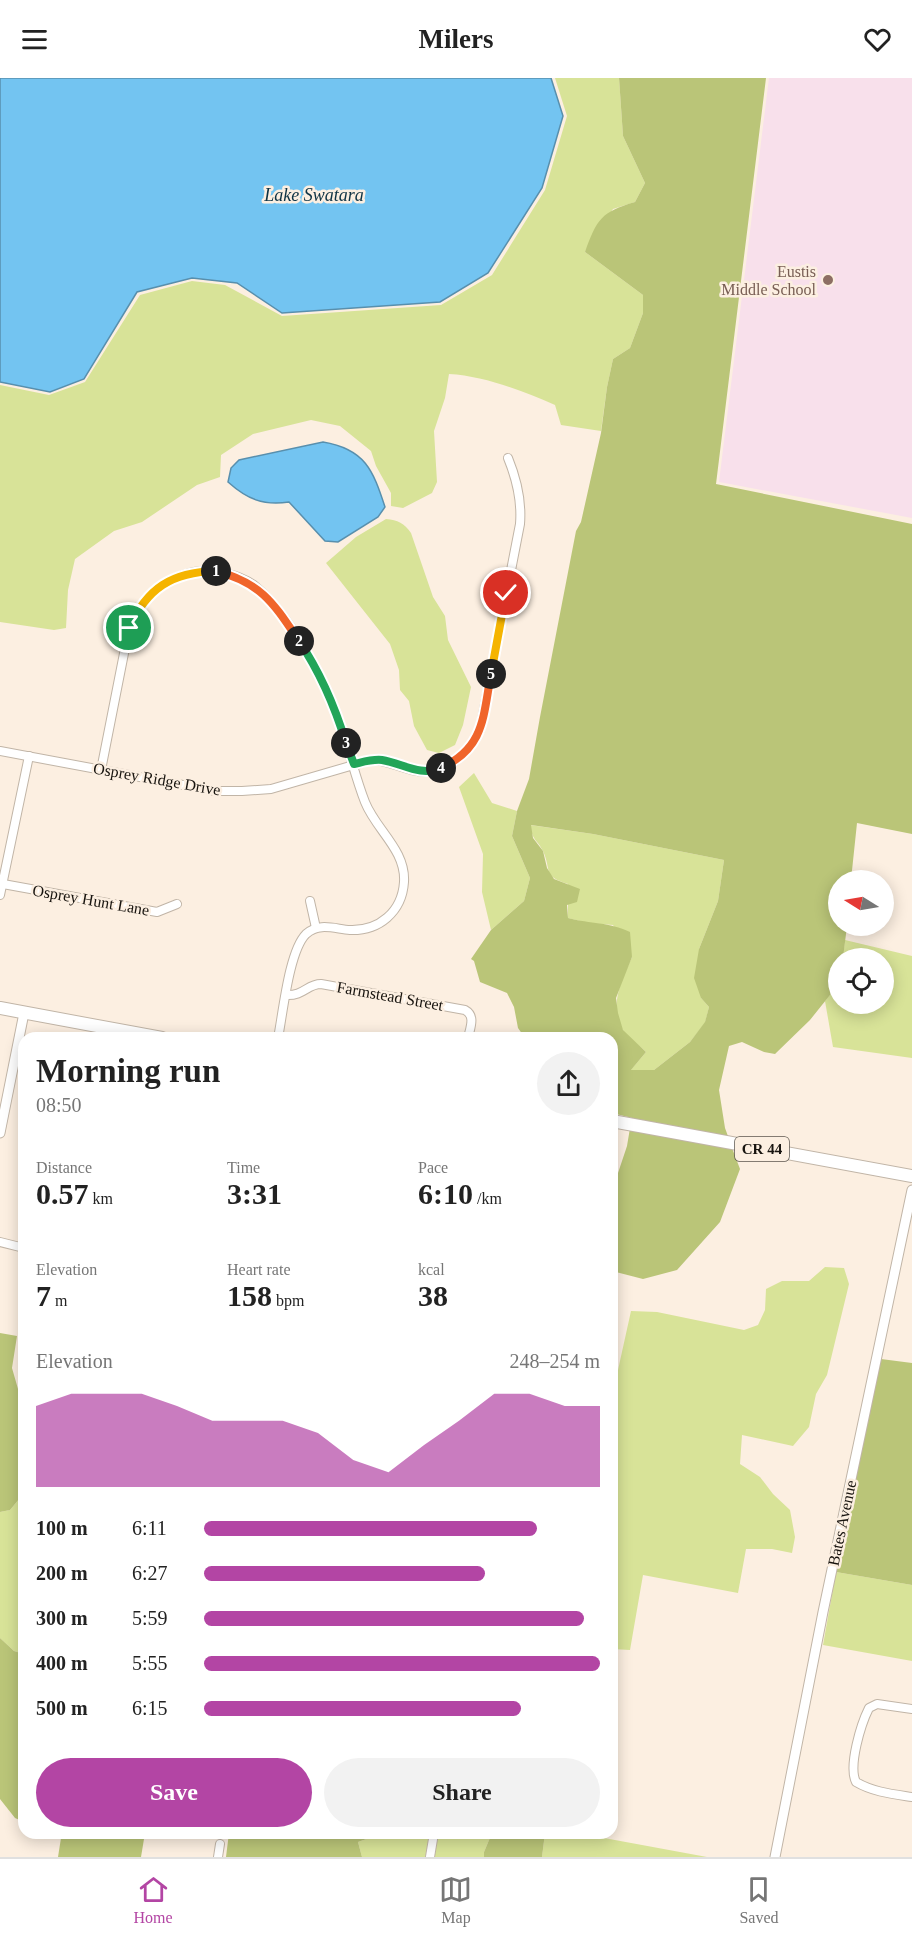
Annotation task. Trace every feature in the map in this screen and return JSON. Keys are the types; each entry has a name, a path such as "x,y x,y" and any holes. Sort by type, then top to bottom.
{"main road":[{"path":"0,1008 130,1032"},
{"name":"CR 44","path":"618,1122 912,1176"}],"street":[{"name":"Osprey Ridge Drive","path":"0,751 215,790 242,791 271,789 371,760 383,760 414,770 434,771 455,762 470,749 480,730 520,524 520,497 508,458"},
{"path":"101,770 129,628 138,609 155,591 174,578 217,571 254,586 278,610 312,660 337,714 361,793 369,812 397,852 403,867 404,882 401,899 392,914 381,923 366,930 316,928 307,933 294,957 279,1032"},
{"path":"0,895 29,756"},
{"name":"Osprey Hunt Lane","path":"3,884 157,912 177,904"},
{"path":"310,901 316,928"},
{"name":"Farmstead Street","path":"286,995 299,994 313,985 321,984 465,1010 471,1014 472,1019 469,1032"},
{"path":"20,1032 24,1012"},
{"path":"0,1132 18,1042"},
{"name":"Bates Avenue","path":"775,1857 823,1612 912,1190"},
{"path":"0,1242 18,1246"},
{"path":"912,1709 876,1704 869,1708 861,1728 853,1774 856,1782 864,1787 879,1792 912,1797"},
{"path":"430,1857 433,1839"},
{"path":"218,1857 220,1844"}],"shaded area":[{"name":"Eustis Middle School","path":"769,78 912,78 912,518 719,482"}],"green space":[{"path":"555,78 619,78 623,136 645,183 635,202 613,209 585,252 643,295 643,313 630,348 613,359 601,431 561,425 555,405 516,390 490,381 449,374 445,398 434,431 437,482 432,493 403,508 391,506 391,493 376,466 371,451 340,426 311,420 253,434 221,455 220,477 197,485 142,522 114,531 75,559 68,590 66,628 54,630 0,622 0,385 49,395 85,382 140,295 192,281 225,285 282,316 441,305 492,275 545,190 567,116"},
{"path":"619,78 766,78 716,484 912,524 912,834 857,823 852,870 828,870 828,936 846,936 844,948 828,948 828,998 810,1020 775,1054 764,1052 742,1042 729,1046 719,1090 729,1139 632,1121 632,1118 618,1114 618,1032 521,1032 514,1007 507,993 480,982 474,961 471,959 491,930 524,901 530,878 512,836 517,811 529,779 576,531 581,522 601,433 613,359 630,348 643,313 643,295 585,252 602,218 615,209 635,202 645,183 623,136","holes":["531,825 593,834 724,860 718,901 699,949 694,978 701,998 709,1007 705,1022 690,1042 654,1070 631,1070 646,1052 623,1030 618,1013 616,998 632,957 630,932 615,926 568,918 567,905 577,902 580,889 554,879 547,868 543,851 533,838"]},
{"path":"386,519 400,523 411,533 433,597 445,616 448,640 471,687 463,725 455,745 439,753 427,750 414,726 409,701 400,690 399,670 390,644 326,563 356,537"},
{"path":"474,773 492,803 517,811 512,836 530,878 524,901 491,930 482,892 483,854 459,787"},
{"path":"530,825 593,834 724,860 718,901 699,949 701,998 709,1007 705,1023 690,1042 654,1070 630,1071 646,1052 624,1032 618,1020 618,992 632,957 613,925 588,923 568,918 568,884 554,878 549,872 546,858 534,838"},
{"path":"845,940 878,948 844,948"},
{"path":"894,952 912,956 912,1058 833,1047 825,1001 828,997 828,1014 894,1014"},
{"path":"630,1128 732,1148 740,1169 720,1222 677,1270 643,1279 618,1273 618,1173"},
{"path":"825,1267 844,1268 849,1284 827,1375 816,1394 809,1427 793,1446 742,1435 740,1464 760,1477 773,1494 790,1510 795,1537 792,1553 772,1549 746,1549 738,1593 643,1575 630,1650 618,1649 618,1370 631,1311 657,1312 744,1330 758,1325 765,1310 766,1289 782,1281 809,1281"},
{"path":"0,1333 17,1336 12,1368 18,1389 18,1500 10,1510 0,1512"},
{"path":"881,1359 912,1363 912,1585 836,1572"},
{"path":"18,1500 18,1652 0,1638 0,1512 10,1510"},
{"path":"836,1572 912,1585 912,1661 823,1645"},
{"path":"0,1638 18,1652 18,1819 0,1799"},
{"path":"61,1839 144,1839 141,1857 58,1857"},
{"path":"228,1839 366,1839 358,1842 362,1857 226,1857"},
{"path":"366,1839 489,1839 484,1857 362,1857 358,1842"},
{"path":"489,1839 544,1839 542,1857 484,1857"},
{"path":"544,1839 610,1839 707,1857 542,1857"}],"water":[{"name":"Lake Swatara","path":"0,78 551,78 563,116 542,188 488,273 440,302 282,313 237,283 192,278 137,292 84,379 50,392 0,382"},
{"path":"323,442 349,450 365,463 376,482 385,507 378,517 338,542 325,541 289,502 271,503 256,500 228,482 231,468 239,460"}],"place":[{"name":"Eustis Middle School","path":"828,280"}],"route":[{"path":"129,628 138,609 155,591 174,578 197,572 217,571 237,578 254,586 278,610 312,660 337,714 354,764 383,760 414,770 434,771 455,762 470,749 480,730 506,593"}]}
